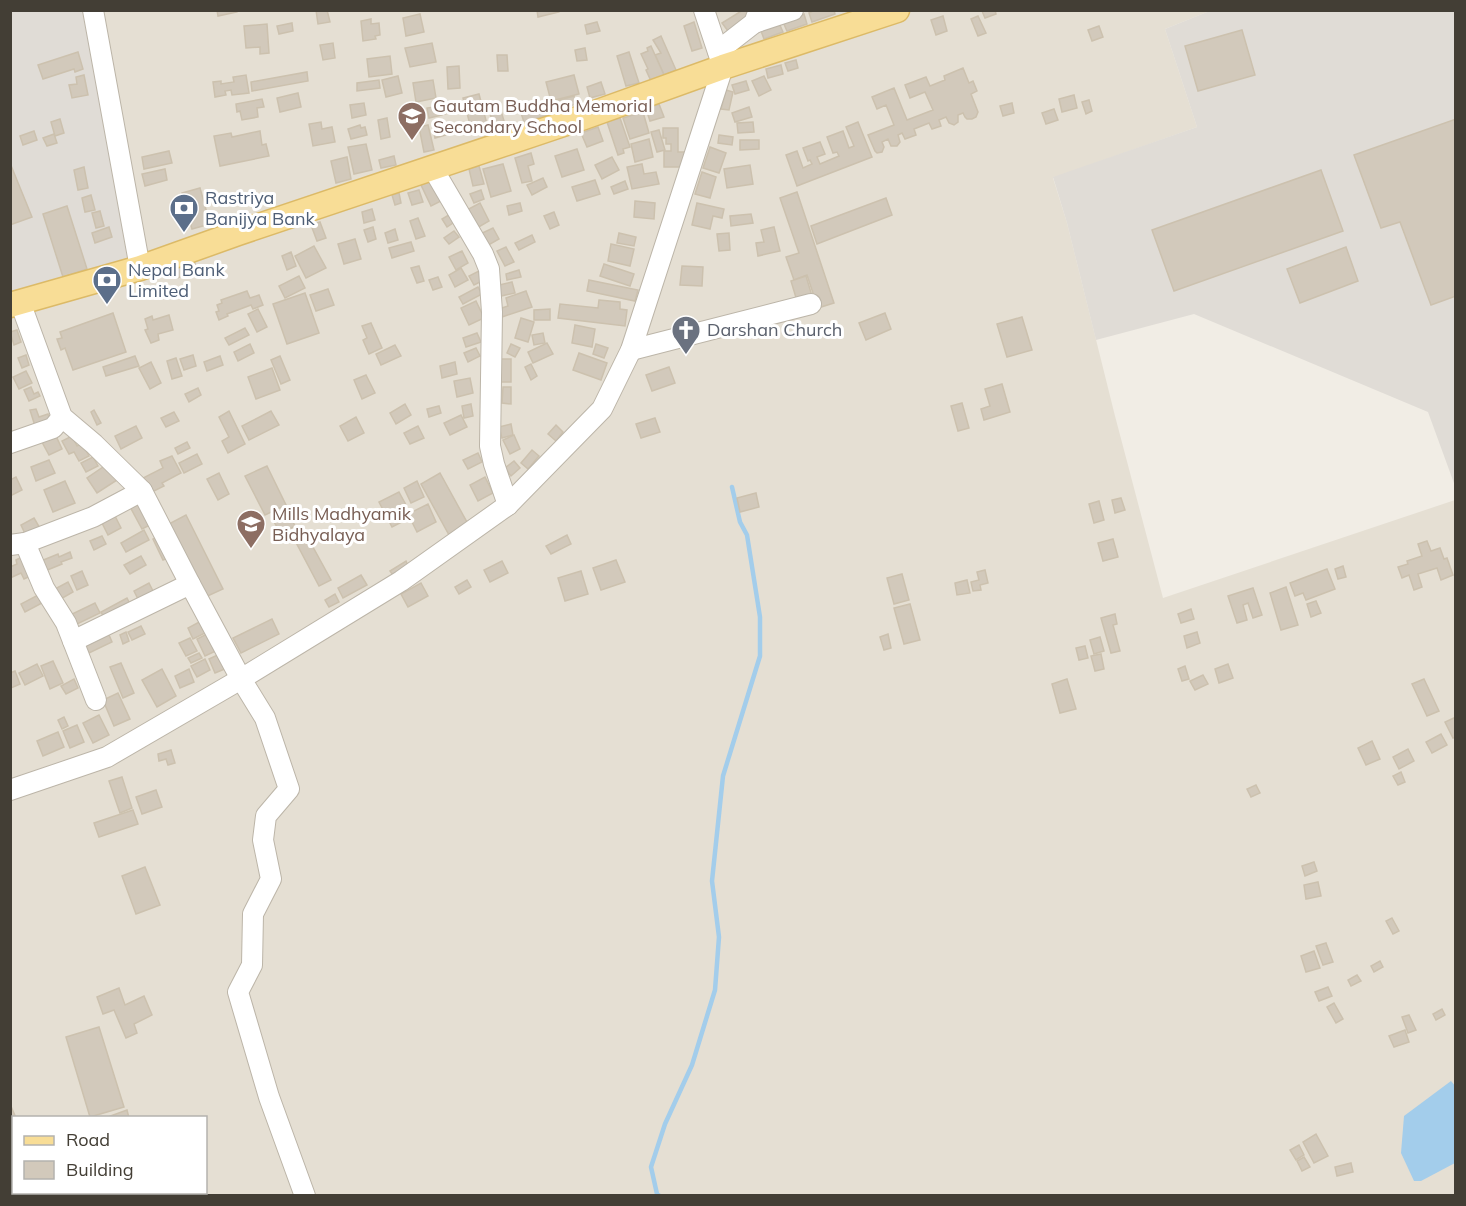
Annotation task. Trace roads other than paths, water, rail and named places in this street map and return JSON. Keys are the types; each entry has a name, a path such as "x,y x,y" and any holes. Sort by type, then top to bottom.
{"main road":[{"path":"15,304 140,268 249,229 584,117 721,59 897,10"}],"street":[{"path":"93,10 140,268"},
{"path":"704,10 721,59"},
{"path":"10,790 107,757 241,679 401,581 508,505 602,410 631,350 721,59 757,17 793,10"},
{"path":"432,167 489,269 492,312 490,446 508,505"},
{"path":"15,304 62,417 94,444 142,491 241,679 265,718 289,789 266,816 263,840 271,879 253,914 252,965 238,992 269,1097 305,1196"},
{"path":"631,350 811,304"},
{"path":"10,443 53,428 62,417"},
{"path":"96,700 66,623 18,544 93,517 142,491"},
{"path":"73,641 190,584"}],"water":[{"path":"1451,1081 1456,1087 1455,1163 1421,1181 1414,1181 1401,1153 1404,1116"}],"waterway":[{"path":"660,1196 657,1194 651,1167 665,1124 692,1065 715,990 719,937 712,881 723,776 760,656 760,617 747,535 740,522 732,487"}],"place":[{"name":"Gautam Buddha Memorial Secondary School","path":"412,142"},
{"name":"Rastriya Banijya Bank","path":"184,234"},
{"name":"Nepal Bank Limited","path":"107,306"},
{"name":"Darshan Church","path":"686,356"},
{"name":"Mills Madhyamik Bidhyalaya","path":"251,550"}]}
